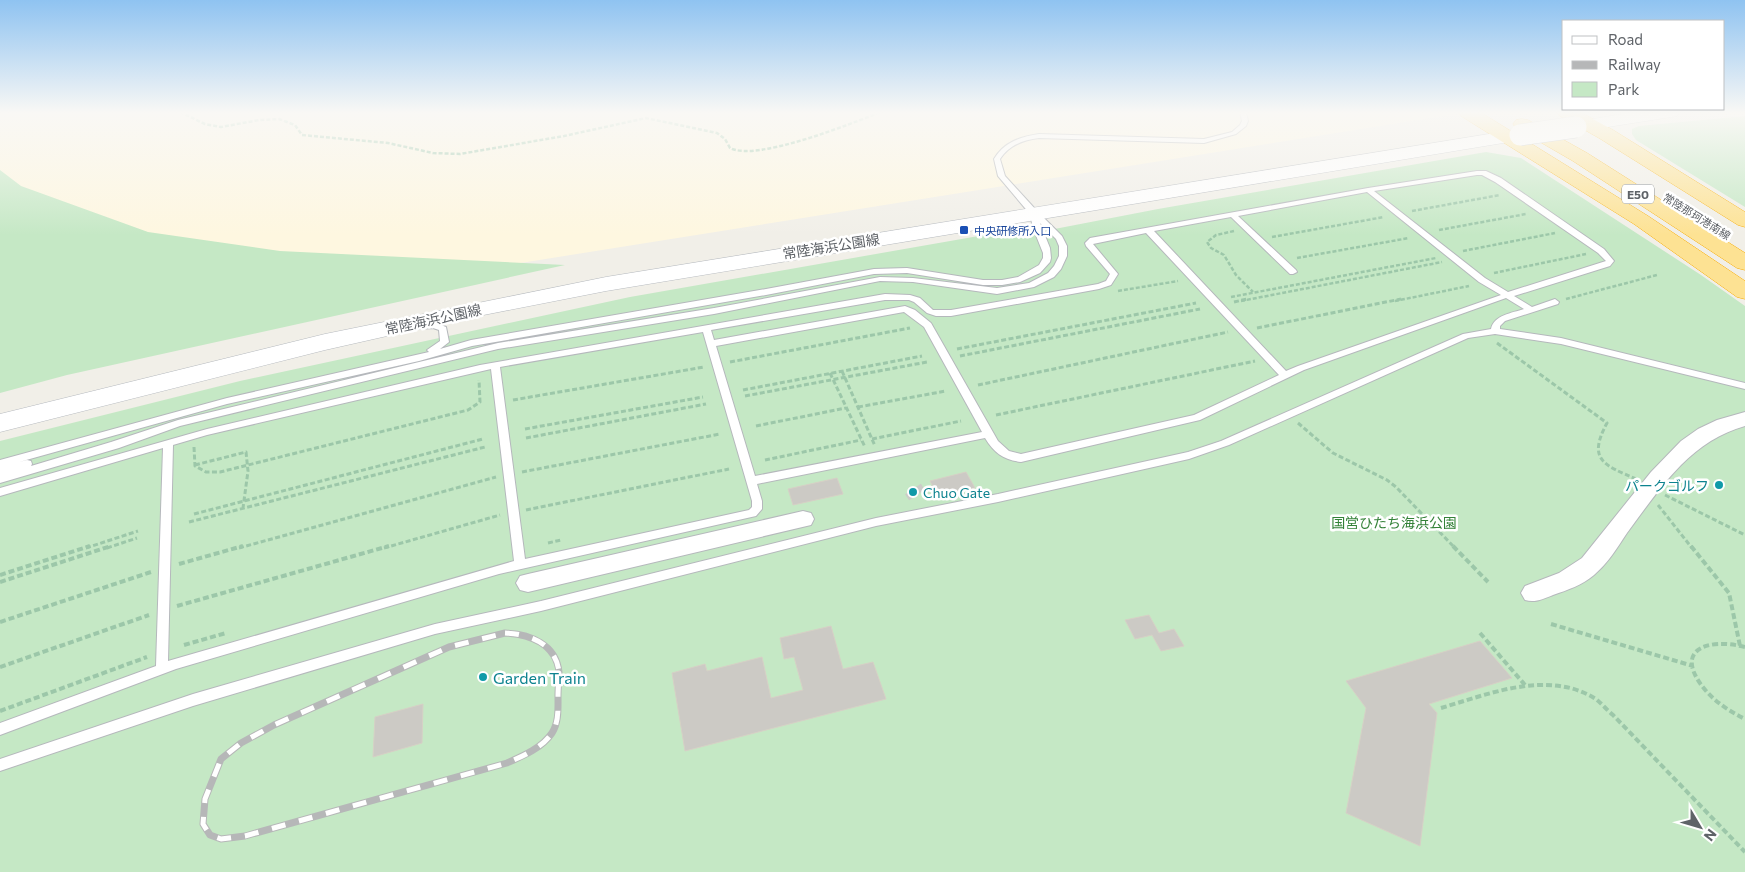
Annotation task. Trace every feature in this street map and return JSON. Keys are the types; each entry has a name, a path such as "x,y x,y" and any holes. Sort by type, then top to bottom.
{"highway":[{"path":"1572,153 1641,220 1745,292"},
{"name":"常陸那珂港南線","path":"1577,153 1588,162 1745,263"},
{"name":"常陸那珂港南線","path":"1591,153 1745,246"},
{"path":"1604,153 1745,221"}],"main road":[{"name":"常陸海浜公園線","path":"0,423 378,330 512,302 1029,207 1356,153"},
{"name":"常陸海浜公園線","path":"0,406 231,348 496,289 709,251 1029,207"}],"street":[{"path":"1533,593 1569,580 1586,568 1602,551 1646,492 1696,439 1709,431 1745,419"},
{"path":"524,574 803,518"}],"lane":[{"path":"0,471 178,423 498,346 773,300 856,282 901,279 997,291 1022,288 1041,281 1058,267 1063,256 1063,246 1059,238 1002,176 997,159 1000,153"},
{"path":"0,492 168,448 496,369 706,328 885,297 903,296 915,298 928,310 937,313 951,313 1108,284 1113,280 1114,274 1089,243 1093,240 1368,190 1483,174 1498,180 1601,251 1610,261 1607,264 1508,295 1284,376 1197,418 1021,458 1010,457 998,450 928,325 912,312 903,296 901,279 906,270"},
{"path":"1368,190 1482,280 1530,309"},
{"path":"0,464 227,401 502,338 870,272 906,270 986,282 1009,281 1030,276 1040,270 1046,262 1048,250 1029,207"},
{"path":"1232,214 1293,272"},
{"path":"1148,230 1284,376"},
{"path":"1490,331 1502,319 1555,302"},
{"path":"710,344 900,309 912,312"},
{"path":"928,310 928,325"},
{"path":"374,368 434,350 445,342 443,329 434,326 395,333 378,330"},
{"path":"0,729 162,669 752,513 757,509 757,501 706,328"},
{"path":"0,765 192,700 435,629 541,606 876,522 998,498 1189,455 1225,442 1466,336 1490,331 1561,341 1745,386"},
{"path":"496,369 514,512 524,574"},
{"path":"0,479 115,445 178,423"},
{"path":"751,481 988,434"},
{"path":"162,669 168,448"}],"path":[{"path":"432,153 468,153"},
{"path":"1249,230 1216,235 1207,242 1210,248 1224,255 1236,275 1253,292"},
{"path":"1234,302 1441,263 1463,250 1558,232"},
{"path":"978,385 1241,330 1472,285 1482,280 1488,274 1601,251"},
{"path":"1231,297 1435,258 1454,257"},
{"path":"1555,302 1657,275"},
{"path":"1111,293 1193,278"},
{"path":"957,349 1196,304"},
{"path":"959,356 1200,309"},
{"path":"500,403 928,325"},
{"path":"1490,331 1501,348 1606,422 1596,443 1596,452 1602,462 1646,492 1658,504 1729,593 1742,646 1721,642 1698,648 1693,656 1693,666 1697,679 1707,692 1721,705 1745,719"},
{"path":"743,390 922,356"},
{"path":"996,415 1268,359"},
{"path":"745,396 927,362"},
{"path":"194,466 200,470 214,472 468,410 480,402 479,376 496,369"},
{"path":"842,371 877,450"},
{"path":"830,373 867,452"},
{"path":"858,407 946,391"},
{"path":"525,429 703,398"},
{"path":"526,438 706,404"},
{"path":"756,426 847,408"},
{"path":"1287,414 1334,453 1387,480 1396,487 1488,582"},
{"path":"872,439 961,421"},
{"path":"0,622 164,568 509,474 720,434"},
{"path":"194,514 483,439"},
{"path":"765,460 862,440"},
{"path":"168,448 193,446 194,466"},
{"path":"189,522 485,447"},
{"path":"194,466 246,452 248,455 248,465 244,508"},
{"path":"0,667 163,610 514,512 729,469"},
{"path":"1646,492 1745,535"},
{"path":"0,575 138,531"},
{"path":"0,582 137,538"},
{"path":"1551,624 1693,666"},
{"path":"1480,633 1525,685"},
{"path":"1441,708 1525,685 1559,686 1582,692 1597,700 1745,852"}],"shaded area":[{"path":"0,153 1213,153 282,301 0,375"}],"green space":[{"name":"国営ひたち海浜公園","path":"1490,153 1521,158 1701,275 1745,306 1745,872 0,872 0,441 240,381 630,297 1013,230 1039,232 1158,209"},
{"path":"1657,153 1745,153 1745,207"},
{"path":"0,170 21,186 148,232 280,251 565,265 67,375 0,393"}],"building":[{"path":"966,472 975,488 938,497 930,481"},
{"path":"837,478 843,494 793,505 788,489"},
{"path":"1149,615 1159,633 1174,629 1184,646 1161,651 1152,635 1135,639 1125,620"},
{"path":"831,626 843,669 873,662 886,699 685,751 672,673 705,664 707,671 762,657 771,698 803,690 794,657 784,659 780,638"},
{"path":"1480,641 1512,678 1429,704 1437,713 1420,846 1346,813 1366,708 1346,681"},
{"path":"423,704 422,743 373,757 375,717"}],"tunnel":[{"path":"913,489 917,495"}],"railway":[{"path":"505,633 532,638 540,642 553,654 557,662 559,672 557,720 552,733 538,747 507,763 245,836 221,839 210,835 203,824 205,799 221,759 241,743 274,725 449,647 505,633"}],"place":[{"name":"中央研修所入口","path":"964,230"},
{"name":"パークゴルフ","path":"1719,485"},
{"name":"Chuo Gate","path":"913,492"},
{"name":"Garden Train","path":"483,677"}]}
